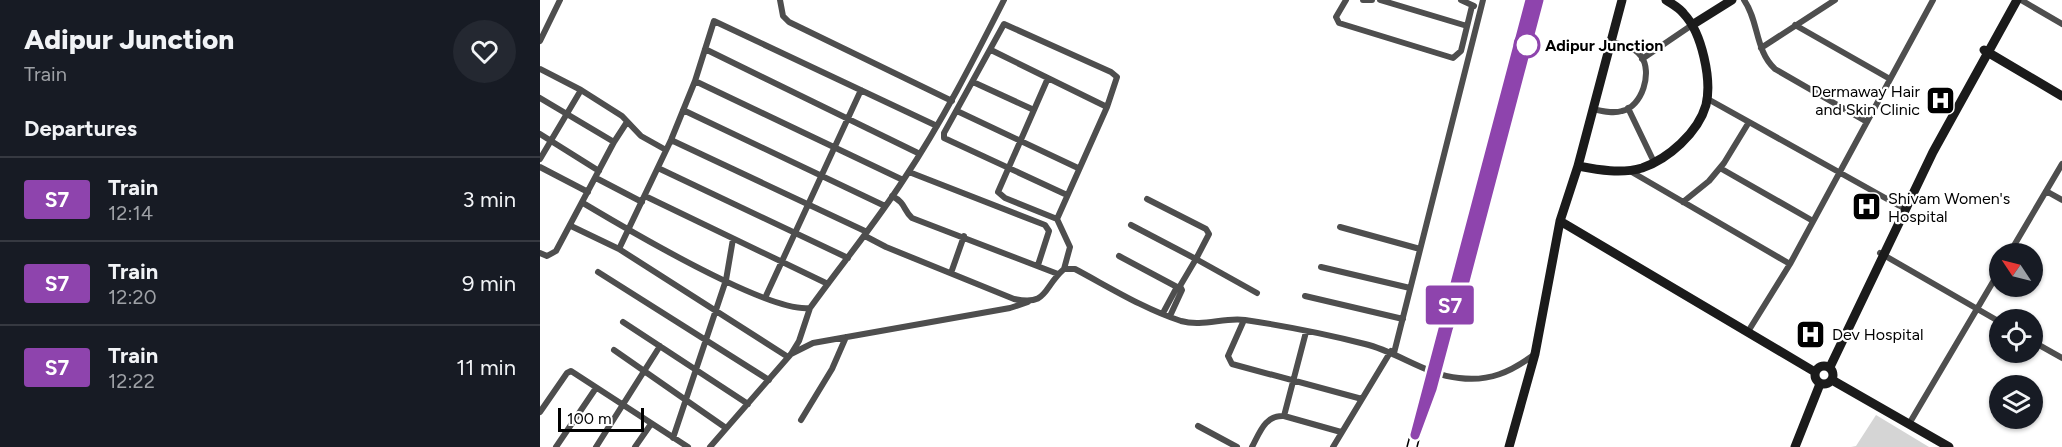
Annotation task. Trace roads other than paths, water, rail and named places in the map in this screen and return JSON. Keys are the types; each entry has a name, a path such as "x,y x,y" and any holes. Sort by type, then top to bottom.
{"main road":[{"path":"1509,447 1535,354 1560,221 1578,166 1622,0"},
{"path":"1578,166 1610,172 1628,170 1641,168 1668,156 1692,130 1706,106 1704,58 1692,26 1684,12 1666,0"},
{"path":"1692,26 1732,0"},
{"path":"1815,372 1827,366 1904,208 2012,0"},
{"path":"1985,51 2019,0"},
{"path":"1985,51 2062,96"},
{"path":"1560,221 1749,330 1815,372"},
{"path":"1815,372 1815,379 1820,384 1827,384 1832,380 1833,374 1827,366"},
{"path":"1832,380 1949,447"},
{"path":"1794,447 1820,384"}],"street":[{"path":"540,41 560,0"},
{"path":"780,0 783,16 789,21 952,101"},
{"path":"710,447 790,355 799,341 810,308 909,172 952,101 1002,0"},
{"path":"1346,0 1336,17 1339,23 1453,58 1461,51 1472,6"},
{"path":"1363,0 1372,0"},
{"path":"1380,0 1467,26"},
{"path":"1461,0 1480,8"},
{"path":"1333,447 1392,352 1403,319 1483,0"},
{"path":"1744,0 1753,18 1767,62 1775,69 1867,122"},
{"path":"1761,48 1835,0"},
{"path":"1749,330 1790,264 1933,0"},
{"path":"2019,0 2062,24"},
{"path":"540,20 549,25"},
{"path":"619,249 671,140 695,81 714,21 937,126"},
{"path":"1057,219 1117,80 1111,72 1007,24 1002,25 991,50 944,133 946,141 1067,195"},
{"path":"1796,25 1890,79"},
{"path":"1642,60 1692,26"},
{"path":"1593,109 1622,111 1636,103 1643,88 1646,69 1640,55 1611,42"},
{"path":"705,50 920,153"},
{"path":"991,50 1107,107"},
{"path":"540,69 581,90 622,116 641,136 666,150"},
{"path":"790,355 813,343 1010,308 1039,300 1061,272 1070,247 1057,219 1001,195 999,189 1048,78"},
{"path":"695,81 903,180"},
{"path":"973,82 1034,110"},
{"path":"540,159 581,90"},
{"path":"765,298 861,90"},
{"path":"540,98 614,142"},
{"path":"1706,99 1904,208"},
{"path":"1628,108 1654,162"},
{"path":"683,110 885,206"},
{"path":"957,111 1078,168"},
{"path":"540,253 552,255 571,226 614,142 627,122"},
{"path":"1683,202 1710,181 1749,122"},
{"path":"540,134 598,174 643,199 828,284"},
{"path":"671,140 951,273 1014,299 1029,302"},
{"path":"2015,243 2062,164"},
{"path":"540,167 588,192"},
{"path":"658,168 848,258"},
{"path":"1720,168 1813,221"},
{"path":"1628,170 1790,264"},
{"path":"909,172 1045,225 1048,231 1038,265"},
{"path":"2046,191 2062,200"},
{"path":"892,196 906,205 908,214 912,218 1038,265 1061,272 1075,269 1182,321 1199,324 1244,320 1306,332 1392,352 1437,373 1458,378 1472,379 1514,370 1535,354"},
{"path":"1147,199 1208,232 1196,259 1163,313"},
{"path":"583,203 628,230 726,280 765,298 801,309 810,308"},
{"path":"1131,225 1257,293"},
{"path":"571,226 619,249 790,355"},
{"path":"1340,227 1420,249"},
{"path":"951,273 964,236"},
{"path":"673,438 726,280 733,239"},
{"path":"1882,254 1989,316"},
{"path":"1119,256 1182,290 1170,316"},
{"path":"1321,267 1410,288"},
{"path":"598,272 769,380"},
{"path":"1905,421 1951,353 1989,289"},
{"path":"1305,296 1403,319"},
{"path":"1244,320 1228,356 1236,366 1362,399"},
{"path":"623,322 748,404"},
{"path":"1284,416 1306,332"},
{"path":"801,420 832,369 846,337"},
{"path":"596,447 660,346"},
{"path":"2043,347 2062,358"},
{"path":"614,350 726,428"},
{"path":"540,412 567,373 574,372 622,406 688,447"},
{"path":"556,447 596,388"},
{"path":"1252,447 1266,421 1274,417 1284,416 1341,432"},
{"path":"635,447 651,424"},
{"path":"1198,426 1237,447"}],"railway":[{"path":"1407,447 1526,0"},
{"path":"1451,337 1539,0"},
{"path":"1417,447 1448,328"}],"train":[{"name":"S7","path":"1530,0 1415,435 1432,389 1448,329 1465,281 1539,0"}],"place":[{"name":"Adipur Junction","path":"1527,45"},
{"name":"Dermaway Hair and Skin Clinic","path":"1941,100"},
{"name":"Shivam Women's Hospital","path":"1867,207"},
{"name":"Dev Hospital","path":"1811,334"}]}
